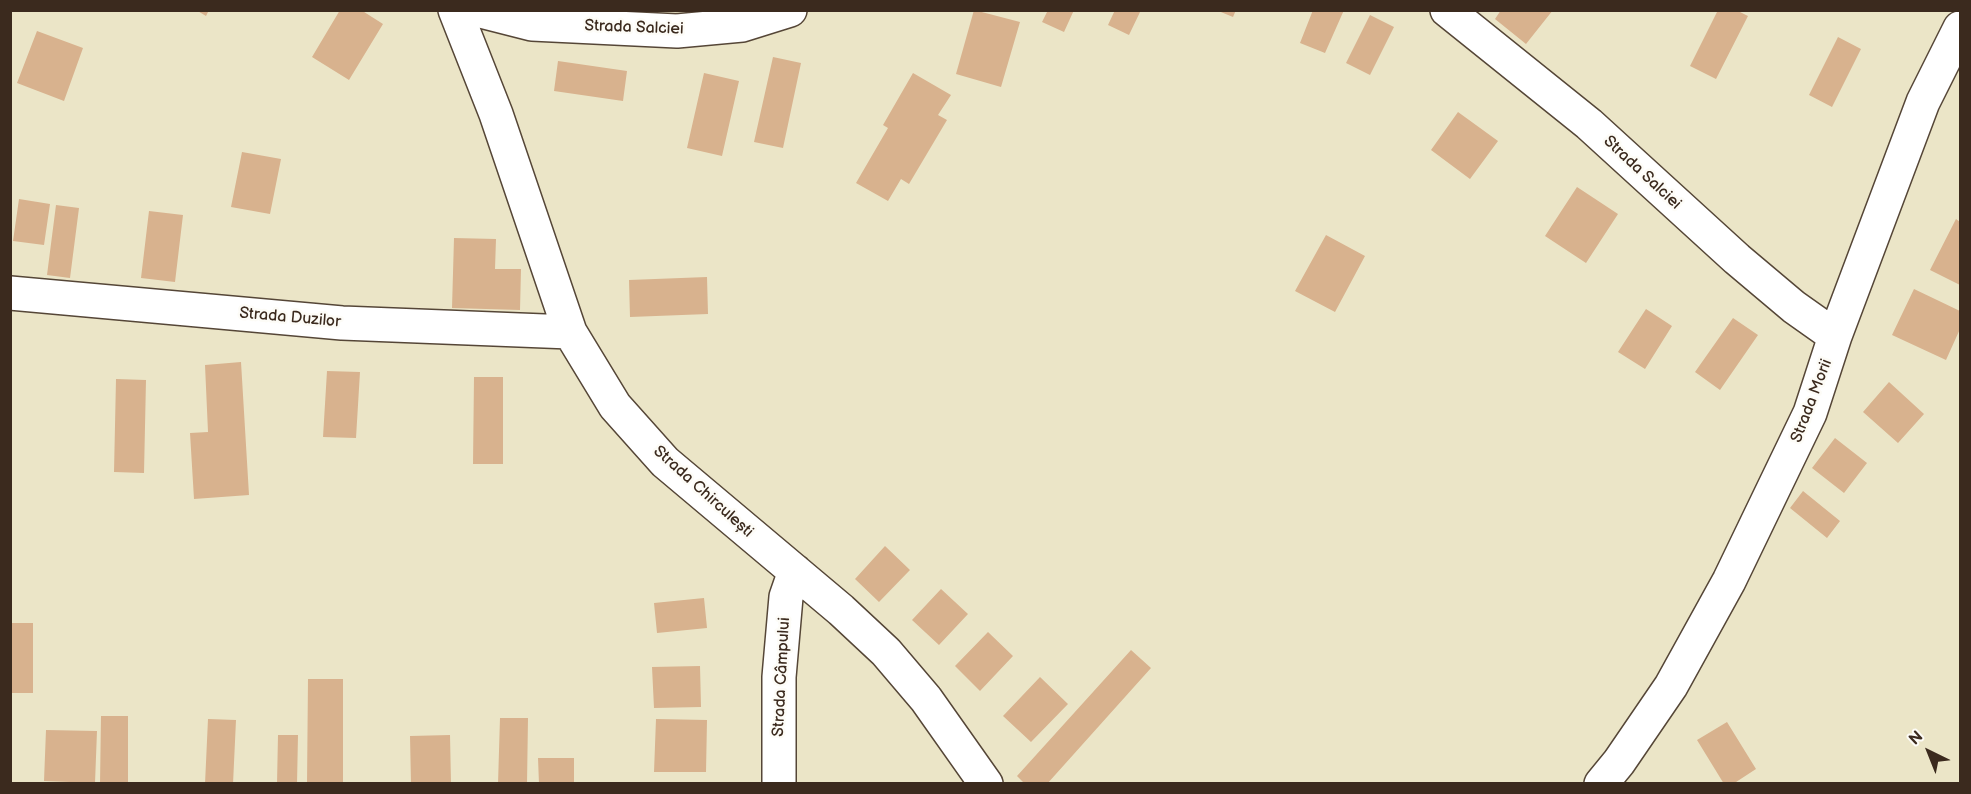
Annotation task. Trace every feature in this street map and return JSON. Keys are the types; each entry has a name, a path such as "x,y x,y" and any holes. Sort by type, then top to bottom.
{"street":[{"name":"Strada Chirculești","path":"455,10 496,114 570,332 615,406 665,462 841,610 886,652 926,699 986,783"},
{"name":"Strada Salciei","path":"477,10 532,24 677,31 742,25 790,10"},
{"name":"Strada Salciei","path":"1448,10 1589,123 1737,260 1794,307 1835,336"},
{"name":"Strada Morii","path":"1601,783 1619,762 1671,686 1730,581 1810,413 1835,336 1923,102 1960,28"},
{"name":"Strada Duzilor","path":"10,293 342,323 570,332"},
{"name":"Strada Câmpului","path":"779,783 779,677 786,597 795,572"}],"building":[{"path":"196,10 209,10 206,16"},
{"path":"340,10 361,10 383,24 349,80 312,57"},
{"path":"974,10 1020,22 1001,87 956,74"},
{"path":"1048,10 1074,10 1064,32 1042,22"},
{"path":"1115,10 1141,10 1129,35 1108,25"},
{"path":"1216,10 1236,10 1233,17"},
{"path":"1313,10 1344,10 1325,53 1300,43"},
{"path":"1501,10 1553,10 1526,44 1495,19"},
{"path":"1718,10 1736,10 1748,16 1716,79 1690,66"},
{"path":"1370,15 1394,27 1370,75 1346,63"},
{"path":"37,31 83,48 64,101 17,83"},
{"path":"1838,37 1861,49 1832,107 1809,95"},
{"path":"773,57 801,63 783,148 754,142"},
{"path":"558,61 627,71 623,101 554,91"},
{"path":"704,73 739,81 722,156 687,148"},
{"path":"913,73 951,95 938,115 947,120 909,184 901,179 888,201 856,183 888,128 883,125"},
{"path":"1458,112 1498,141 1470,179 1431,150"},
{"path":"242,152 281,159 270,214 231,207"},
{"path":"1577,187 1618,214 1586,263 1545,236"},
{"path":"19,199 50,204 44,245 13,241"},
{"path":"56,205 79,208 70,278 47,275"},
{"path":"149,211 183,215 175,282 141,278"},
{"path":"1956,219 1960,222 1960,285 1930,270"},
{"path":"1326,235 1365,256 1335,312 1295,291"},
{"path":"454,238 496,239 495,269 521,269 520,310 452,308"},
{"path":"707,277 708,314 630,317 629,280"},
{"path":"1914,289 1960,311 1960,329 1946,360 1892,335"},
{"path":"1646,309 1672,326 1645,369 1618,352"},
{"path":"1733,318 1758,335 1720,390 1695,372"},
{"path":"241,362 249,495 194,499 190,433 208,432 205,365"},
{"path":"327,371 360,372 356,438 323,437"},
{"path":"474,377 503,377 503,464 473,464"},
{"path":"116,379 146,380 144,473 114,472"},
{"path":"1889,382 1924,414 1898,443 1863,412"},
{"path":"1835,438 1867,463 1844,493 1812,468"},
{"path":"1803,491 1840,521 1827,538 1790,508"},
{"path":"885,546 910,570 879,602 855,579"},
{"path":"941,589 968,614 939,645 912,620"},
{"path":"704,598 707,628 657,633 654,603"},
{"path":"10,623 33,623 33,693 10,693"},
{"path":"988,632 1013,656 980,691 955,666"},
{"path":"1131,650 1151,668 1047,784 1025,784 1017,776"},
{"path":"700,666 701,707 654,708 652,667"},
{"path":"1040,677 1068,704 1031,742 1003,716"},
{"path":"308,679 343,679 343,784 307,784"},
{"path":"101,716 128,716 128,784 100,784"},
{"path":"500,718 528,718 527,784 498,784"},
{"path":"208,719 236,720 233,784 205,784"},
{"path":"656,719 707,720 706,772 654,772"},
{"path":"1727,722 1756,769 1733,784 1724,784 1697,740"},
{"path":"46,730 97,731 95,783 44,781"},
{"path":"278,735 298,735 297,784 277,784"},
{"path":"450,735 451,784 411,784 410,736"},
{"path":"538,758 574,758 574,784 539,784"}]}
